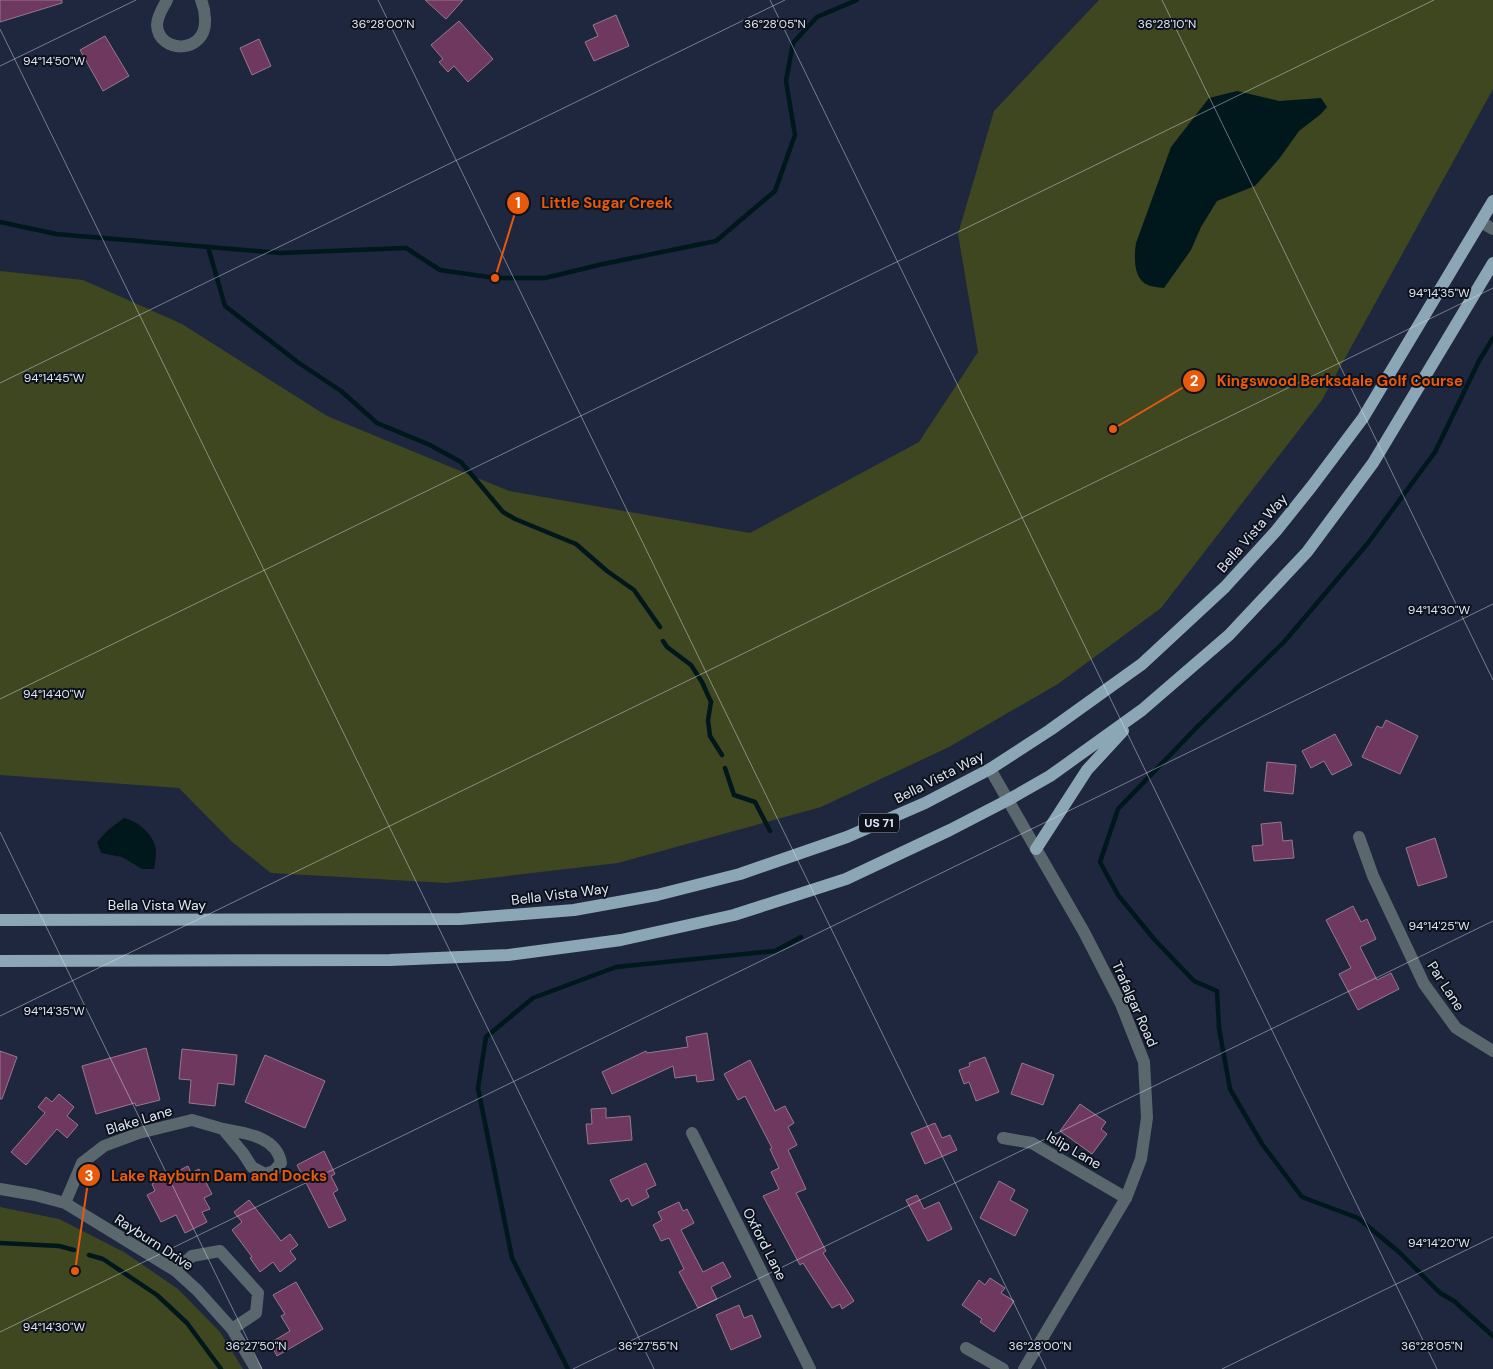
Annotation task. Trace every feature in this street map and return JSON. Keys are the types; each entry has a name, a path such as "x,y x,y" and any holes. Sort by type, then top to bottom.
{"main road":[{"name":"Bella Vista Way","path":"0,920 460,919 574,910 657,895 749,871 847,838 925,803 990,769 1050,730 1142,664 1225,587 1270,538 1363,418 1493,201"},
{"name":"US 71","path":"0,961 390,960 508,955 621,940 734,915 846,879 1008,800 1050,776 1142,710 1228,635 1307,552 1373,463 1493,263"},
{"path":"1036,849 1087,770 1142,710"}],"street":[{"path":"167,0 160,13 157,26 162,38 174,47 186,47 196,42 203,33 205,23 204,7 201,0"},
{"path":"1481,222 1493,229"},
{"name":"Trafalgar Road","path":"990,769 1084,932 1121,1004 1144,1062 1147,1118 1141,1159 1126,1198 1024,1369"},
{"name":"Par Lane","path":"1359,837 1373,876 1424,984 1456,1028 1493,1051"},
{"name":"Blake Lane","path":"66,1203 82,1163 104,1146 139,1133 192,1120 223,1129"},
{"name":"Oxford Lane","path":"692,1133 810,1369"},
{"name":"Islip Lane","path":"1003,1138 1032,1143 1126,1198"},
{"name":"Rayburn Drive","path":"0,1189 66,1203 176,1272 197,1290 232,1329 256,1369"},
{"path":"176,1272 192,1256 220,1251 258,1293 256,1313 232,1329"},
{"path":"966,1348 1003,1369"}],"green space":[{"path":"1099,0 1493,0 1493,89 1322,400 1161,608 1058,684 949,747 821,807 618,863 447,883 271,873 231,841 179,788 0,775 0,271 83,280 182,324 327,416 509,491 750,533 919,442 978,352 958,234 994,111"},
{"path":"0,1207 59,1219 124,1252 178,1289 220,1332 243,1369 0,1369"}],"shaded area":[{"path":"1237,91 1279,101 1321,98 1327,107 1299,131 1279,159 1255,186 1217,201 1201,227 1191,250 1164,288 1148,285 1143,282 1137,273 1135,260 1136,243 1171,147 1209,98"},
{"path":"124,818 135,822 153,840 156,852 154,869 142,869 122,857 101,853 97,842 108,830"}],"building":[{"path":"0,0 62,0 62,3 0,22"},
{"path":"425,0 463,0 446,19"},
{"path":"616,15 629,46 594,61 585,42 598,36 593,25"},
{"path":"459,21 493,59 468,82 454,66 448,72 439,62 443,59 431,45"},
{"path":"105,36 129,76 103,91 80,50"},
{"path":"259,39 271,66 252,75 240,48"},
{"path":"1386,720 1418,736 1400,774 1362,757 1377,726 1382,728"},
{"path":"1335,734 1352,765 1332,775 1324,761 1311,768 1302,751"},
{"path":"1267,762 1296,765 1293,794 1264,791"},
{"path":"1281,822 1283,841 1292,840 1294,858 1254,861 1252,846 1263,845 1261,824"},
{"path":"1435,838 1447,877 1418,886 1406,848"},
{"path":"1353,906 1361,922 1367,919 1376,939 1360,947 1377,980 1391,973 1399,989 1358,1010 1339,974 1351,968 1326,920"},
{"path":"707,1033 714,1080 697,1082 696,1075 675,1078 673,1066 612,1094 602,1072 646,1051 647,1053 688,1047 686,1037"},
{"path":"146,1048 160,1100 136,1106 135,1103 96,1114 82,1066"},
{"path":"182,1049 237,1055 234,1085 218,1083 215,1106 189,1103 191,1080 179,1079"},
{"path":"0,1051 17,1057 2,1099 0,1099"},
{"path":"265,1055 325,1081 305,1128 245,1102"},
{"path":"985,1057 999,1092 976,1101 969,1082 964,1084 959,1070 970,1066 969,1063"},
{"path":"750,1060 775,1111 785,1106 794,1123 788,1127 797,1145 788,1150 806,1189 796,1193 826,1251 823,1253 854,1301 842,1309 840,1304 832,1308 803,1263 800,1265 763,1196 779,1189 771,1172 779,1168 770,1149 772,1148 745,1096 738,1100 724,1074"},
{"path":"1022,1063 1054,1075 1043,1105 1011,1094"},
{"path":"59,1094 74,1107 67,1116 78,1125 67,1138 57,1129 26,1165 11,1152 45,1113 38,1107 46,1097 52,1102"},
{"path":"1080,1104 1106,1122 1101,1129 1107,1134 1092,1154 1060,1131"},
{"path":"606,1108 606,1118 630,1116 632,1140 588,1144 586,1124 592,1124 591,1109"},
{"path":"935,1123 942,1138 950,1135 957,1150 925,1164 911,1133"},
{"path":"324,1151 335,1174 331,1176 338,1190 333,1193 346,1220 329,1228 297,1165"},
{"path":"646,1163 656,1185 646,1190 649,1197 632,1206 628,1198 621,1202 610,1180"},
{"path":"188,1166 191,1173 199,1169 212,1194 204,1198 210,1209 202,1212 207,1222 185,1233 176,1215 161,1222 147,1195 155,1191 152,1184"},
{"path":"999,1181 1015,1190 1010,1200 1028,1210 1015,1236 980,1218"},
{"path":"917,1195 924,1209 939,1202 952,1229 928,1241 906,1200"},
{"path":"249,1200 281,1241 290,1234 298,1245 290,1251 296,1259 280,1272 273,1262 260,1272 250,1258 252,1257 232,1230 242,1222 234,1212"},
{"path":"679,1202 683,1211 687,1209 694,1223 681,1230 703,1272 723,1262 731,1277 711,1287 717,1299 698,1308 679,1272 684,1269 669,1238 661,1241 653,1225 662,1220 658,1212"},
{"path":"990,1278 1005,1288 1001,1293 1014,1301 994,1332 980,1322 982,1319 962,1305 979,1280 985,1285"},
{"path":"296,1282 323,1329 277,1356 270,1343 290,1331 281,1316 285,1314 273,1295"},
{"path":"739,1305 744,1318 752,1315 761,1337 731,1350 716,1315"}],"waterway":[{"path":"0,222 56,234 280,253 406,248 440,270 495,278 545,278 716,241 775,191 795,135 786,81 793,43 817,17 857,0"},
{"path":"208,247 225,306 299,363 341,391 377,423 430,445 461,462 503,512 515,519 576,544 607,571 634,590 660,627"},
{"path":"1493,338 1479,361 1435,452 1368,543 1284,642 1198,726 1118,809 1100,862 1118,895 1154,939 1194,981 1217,991 1219,1028 1230,1089 1262,1144 1302,1197 1358,1218 1399,1252 1440,1293 1454,1301 1493,1336"},
{"path":"663,641 667,647 691,665 702,682 711,702 708,720 710,736 722,755"},
{"path":"725,768 734,795 755,802 770,831"},
{"path":"568,1369 512,1258 478,1088 486,1037 533,998 616,967 775,951 801,937"},
{"path":"0,1243 59,1246 74,1250"},
{"path":"89,1255 103,1259 157,1295 187,1323 221,1369"}],"place":[{"name":"Little Sugar Creek","path":"495,278"},
{"name":"Kingswood Berksdale Golf Course","path":"1113,429"},
{"name":"Lake Rayburn Dam and Docks","path":"75,1271"}]}
